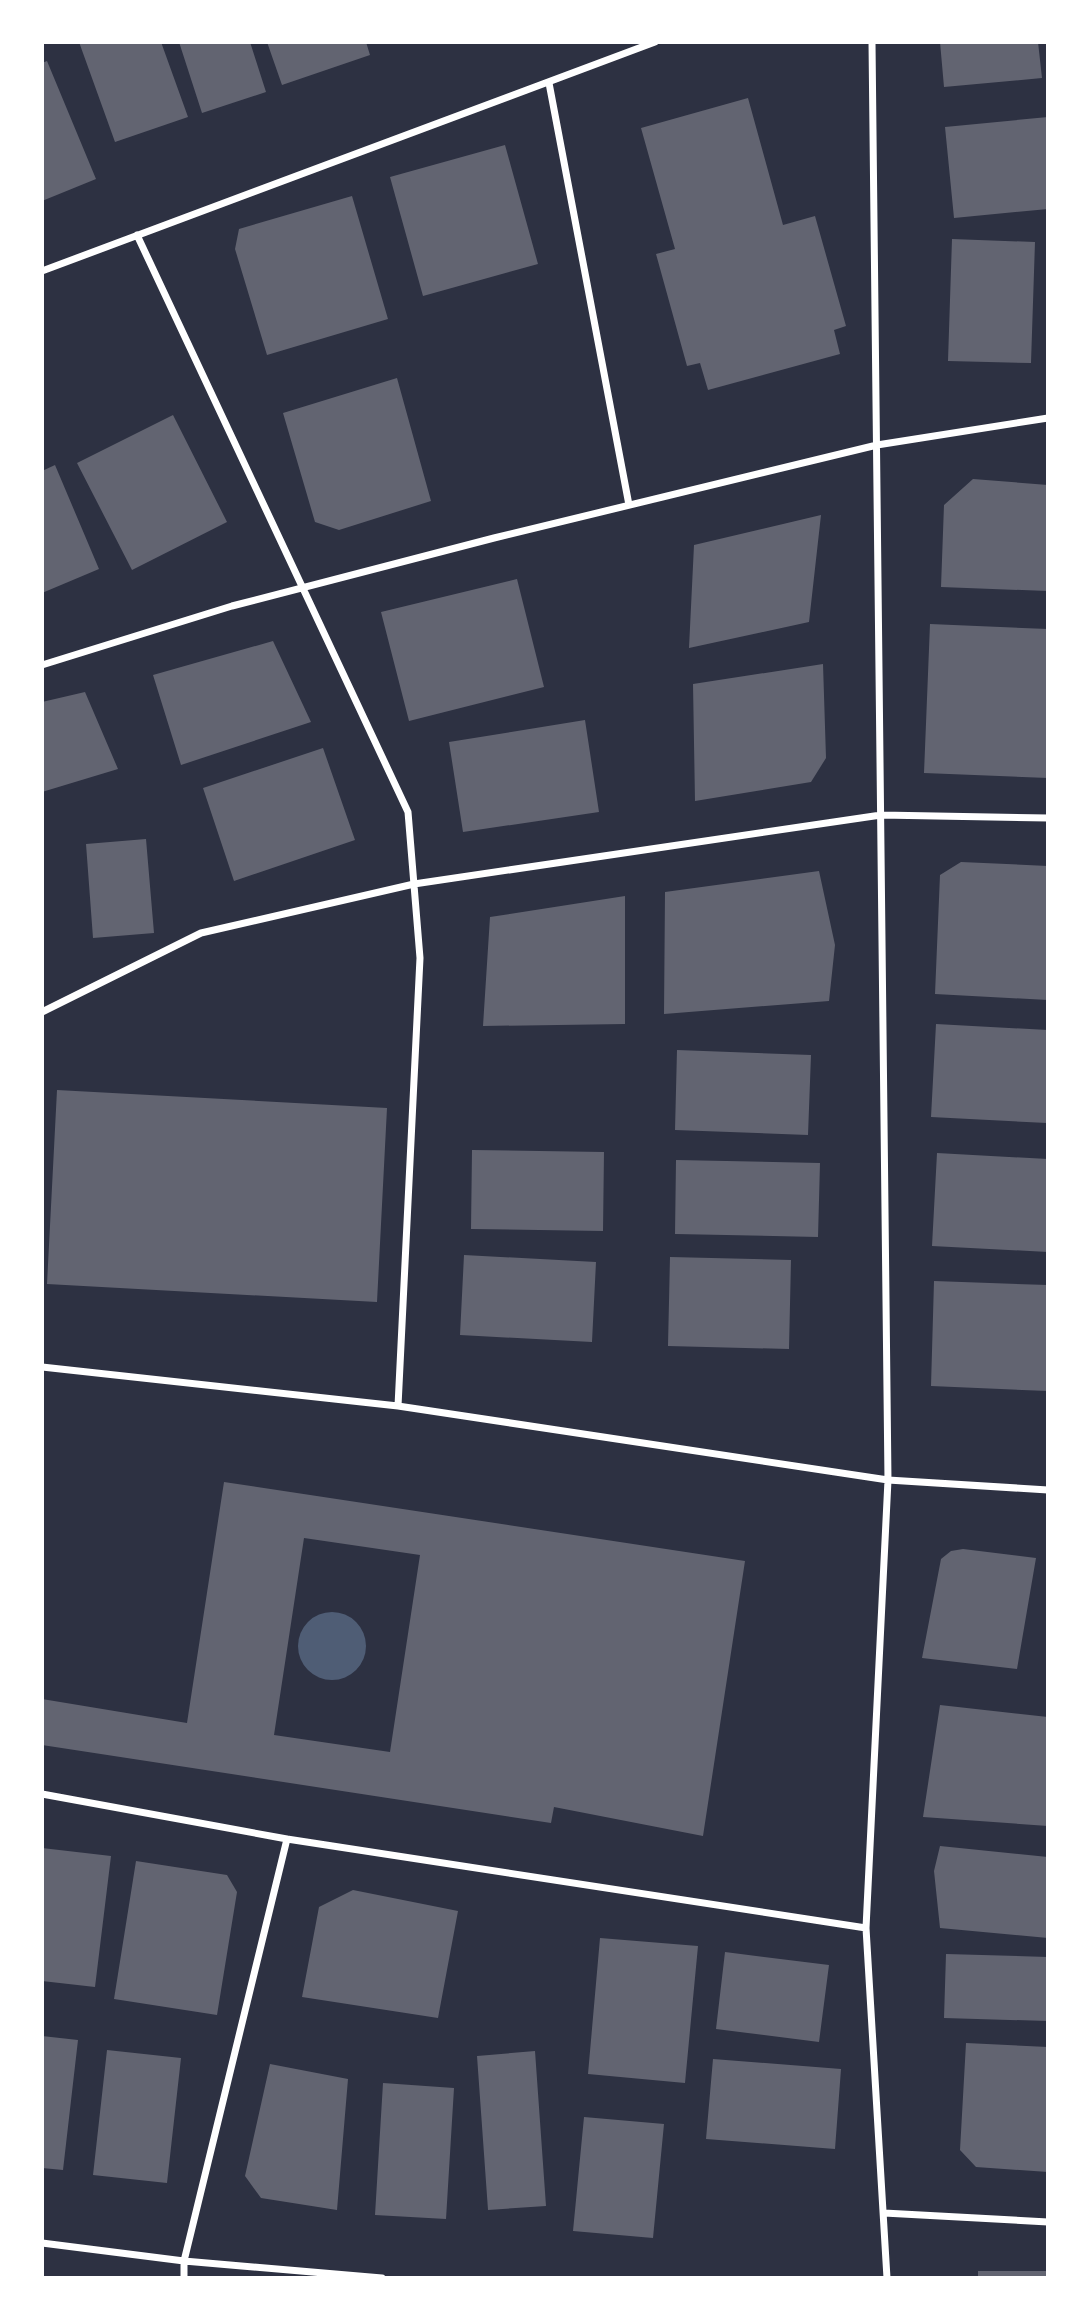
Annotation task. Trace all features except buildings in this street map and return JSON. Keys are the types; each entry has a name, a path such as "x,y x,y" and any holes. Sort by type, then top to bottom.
{"street":[{"path":"42,271 655,42"},
{"path":"872,42 888,1480 866,1928 887,2278"},
{"path":"549,83 629,505"},
{"path":"137,235 408,812 420,958 398,1406"},
{"path":"42,665 232,606 629,505 877,445 1048,418"},
{"path":"42,1012 201,933 414,884 881,815 1048,818"},
{"path":"42,1367 398,1406 888,1480 1048,1490"},
{"path":"42,1794 288,1839 866,1928"},
{"path":"184,2278 184,2261 288,1839"},
{"path":"884,2213 1048,2222"},
{"path":"42,2244 184,2261 382,2278"}],"water":[{"path":"325,1612 339,1612 351,1617 361,1627 366,1646 361,1665 351,1675 339,1680 325,1680 313,1675 303,1665 298,1653 298,1639 303,1627 313,1617"}]}
